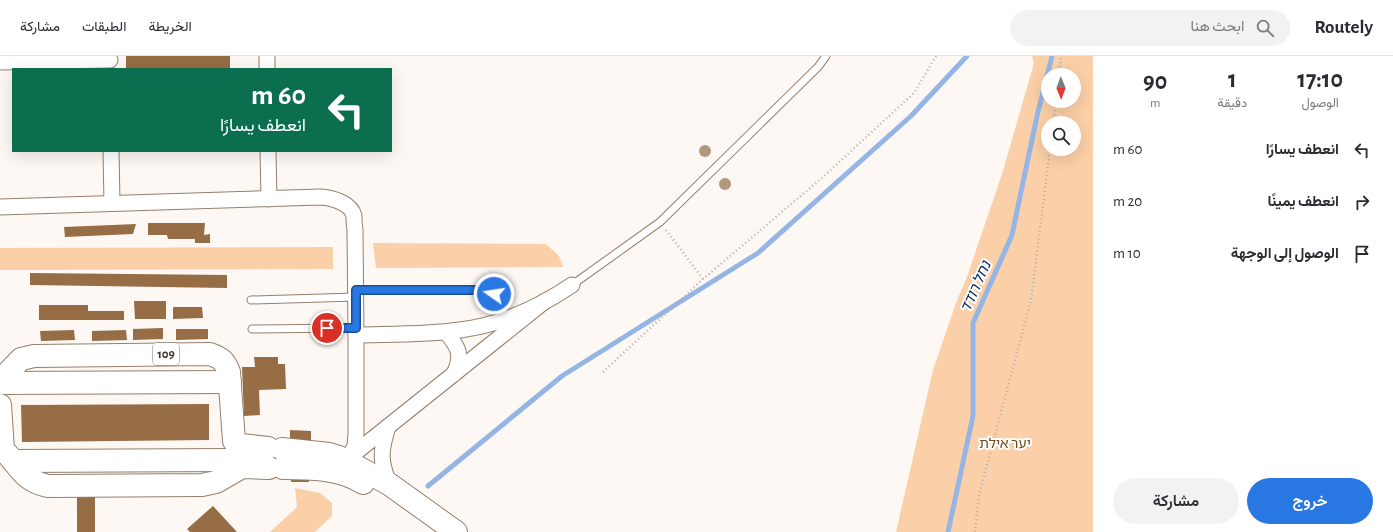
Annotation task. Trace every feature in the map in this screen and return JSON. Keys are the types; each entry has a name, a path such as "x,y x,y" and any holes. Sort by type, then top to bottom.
{"main road":[{"name":"109","path":"0,382 21,359 34,356 210,354 220,358 226,363 229,372 234,458"},
{"path":"0,382 230,382"},
{"path":"0,405 5,453 25,477 37,484 48,486 202,485 216,482 234,458 241,445 276,458"},
{"path":"234,458 242,467 276,458 329,454 346,464 389,484 456,532"},
{"path":"346,464 356,478 436,532"}],"street":[{"path":"267,56 267,68"},
{"path":"0,62 110,62"},
{"path":"111,152 112,204"},
{"path":"268,152 269,199"},
{"path":"0,207 322,197 333,198 347,206 353,214 356,331 355,446 346,464"},
{"path":"356,331 446,332 488,325 507,319 545,301 572,285"},
{"path":"346,464 388,427 545,301"},
{"path":"446,332 454,342 459,357 459,363 454,374"},
{"path":"388,427 381,457 383,468 389,484"}],"lane":[{"path":"572,285 660,222 818,67 826,56"},
{"path":"251,300 356,294 488,290 494,294 507,319"},
{"path":"252,329 356,331"}],"path":[{"path":"603,372 703,279 823,177 914,93 936,56"},
{"path":"1060,68 1061,56"},
{"path":"975,532 979,495 1031,300 1049,156"},
{"path":"660,222 703,279"}],"green space":[{"name":"יער אילת","path":"1032,56 1093,56 1093,532 896,532 933,370 1003,171 1034,63"},
{"path":"373,243 546,244 559,256 563,267 376,268"},
{"path":"333,247 333,269 0,270 0,248"},
{"path":"295,488 320,493 332,503 332,516 315,532 270,532 297,507"}],"building":[{"path":"126,56 230,56 230,68 126,68"},
{"path":"148,223 205,223 204,235 210,234 210,243 195,243 195,239 168,239 167,235 148,235"},
{"path":"136,224 133,234 65,237 64,227"},
{"path":"30,273 227,275 227,288 30,285"},
{"path":"134,301 166,301 166,319 135,319"},
{"path":"39,305 88,305 88,311 124,311 124,320 39,320"},
{"path":"173,307 202,307 203,318 173,319"},
{"path":"163,328 163,339 133,340 133,329"},
{"path":"176,329 208,329 208,339 176,340"},
{"path":"74,330 75,340 41,341 40,331"},
{"path":"126,330 127,340 92,341 92,331"},
{"path":"254,357 278,357 278,364 285,364 286,389 259,390 260,415 244,416 242,367 255,367"},
{"path":"209,404 209,440 22,442 21,405"},
{"path":"290,430 311,431 311,441 290,440"},
{"path":"291,473 309,473 309,482 291,482"},
{"path":"77,496 95,496 95,532 77,532"},
{"path":"213,506 237,532 190,532 187,529"}],"waterway":[{"path":"428,486 562,376 758,253 911,116 967,56"},
{"name":"נחל רודד","path":"948,532 973,416 973,323 1012,235 1037,116 1052,56"}],"route":[{"path":"327,328 356,328 356,290 488,290 494,294"}]}
